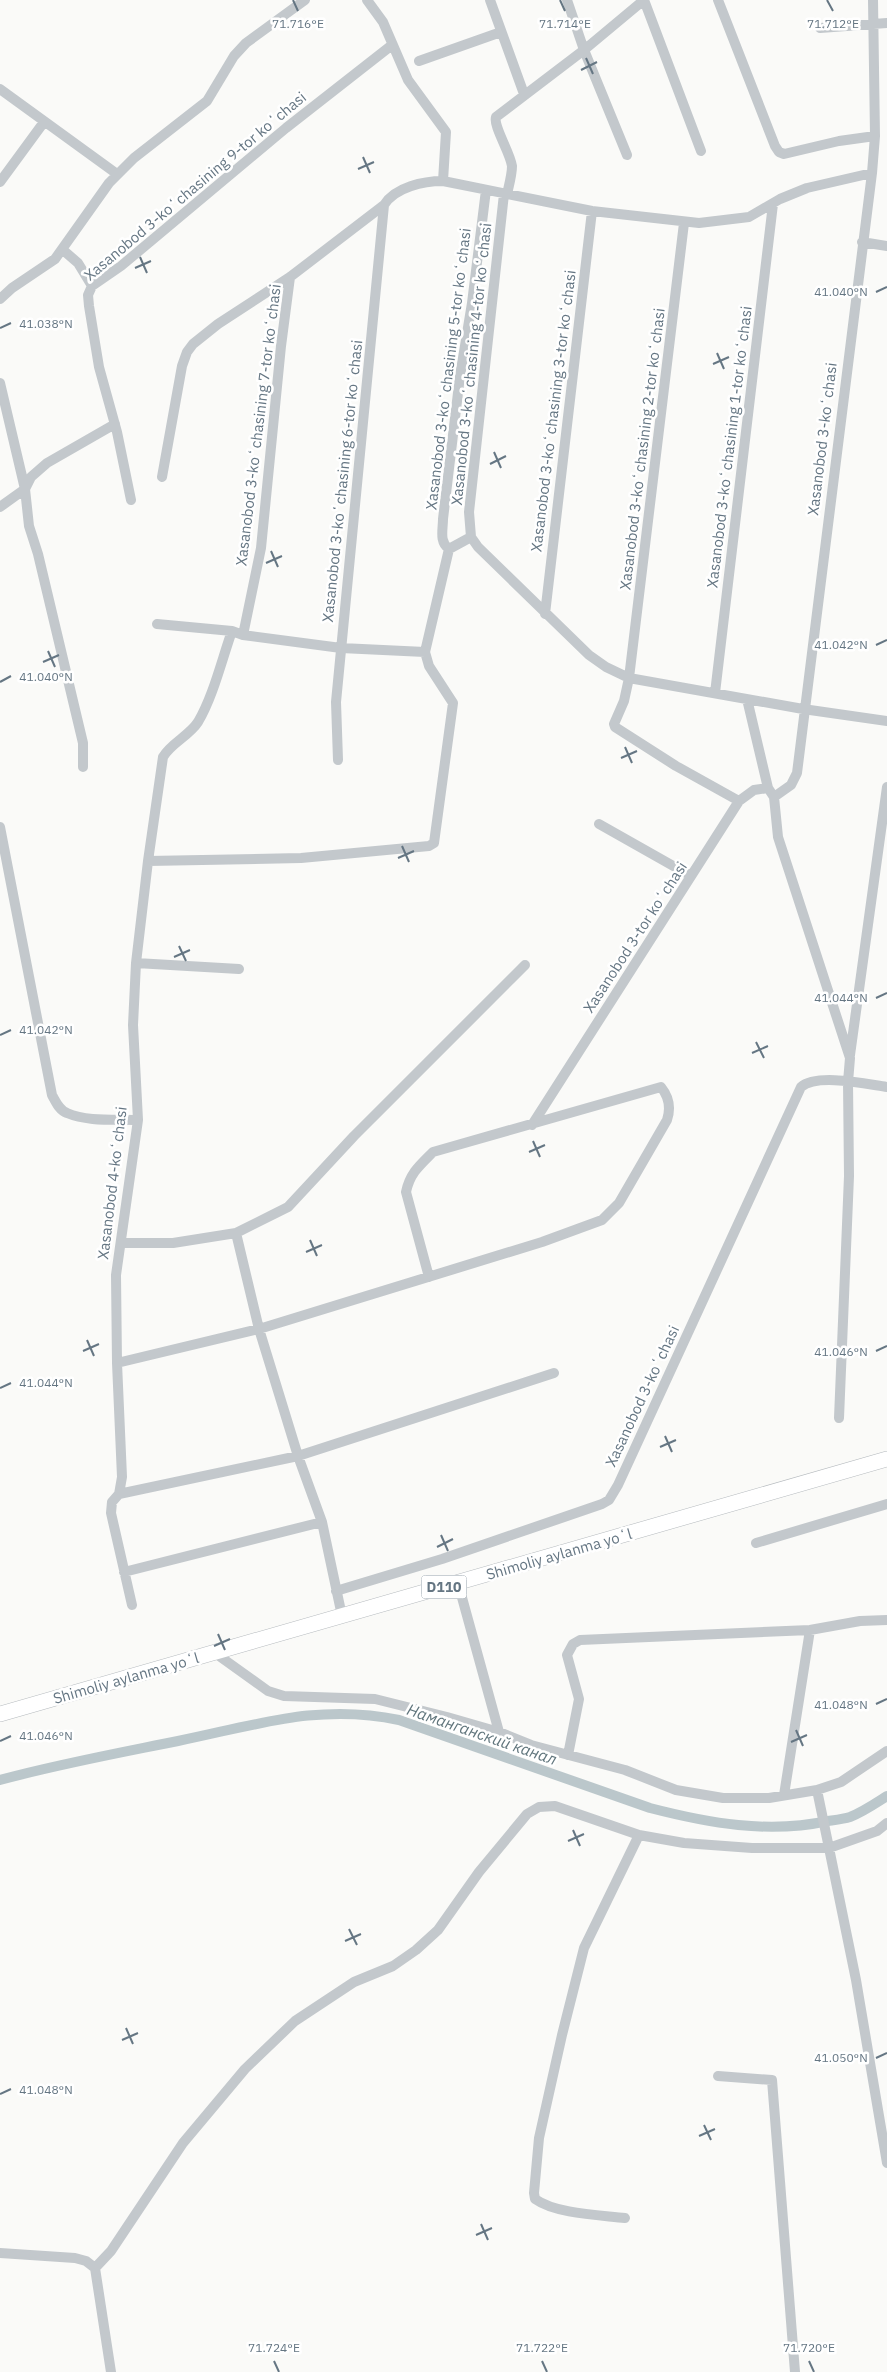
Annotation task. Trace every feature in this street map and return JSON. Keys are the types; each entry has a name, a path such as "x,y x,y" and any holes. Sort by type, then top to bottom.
{"main road":[{"name":"Shimoliy aylanma yoʻl","path":"0,1714 887,1460"}],"street":[{"path":"0,299 28,277 49,265 63,250 90,208 134,158 207,102 234,56 246,43 259,31 305,0"},
{"path":"367,0 383,22 408,80 446,132 443,181"},
{"path":"490,0 524,94 584,50 644,0 701,151"},
{"path":"567,0 584,50 627,155"},
{"path":"718,0 774,146 780,152 784,154 839,141 875,136"},
{"name":"Xasanobod 3-koʻchasi","path":"771,793 791,785 797,773 872,174 875,136 873,0"},
{"path":"820,28 887,24"},
{"path":"419,61 501,32"},
{"name":"Xasanobod 3-koʻchasining 9-tor koʻchasi","path":"132,500 115,424 99,367 88,295 92,286 121,266 286,128 392,46"},
{"path":"0,89 118,174"},
{"name":"Xasanobod 3-koʻchasining 4-tor koʻchasi","path":"471,537 469,512 506,194 512,167 508,150 495,120 498,113 524,94"},
{"path":"0,182 44,122"},
{"path":"162,477 182,366 187,352 193,344 218,324 290,277 384,204 389,198 405,189 433,181 443,181 592,211 684,223 739,220 759,213 773,204 807,188 872,174"},
{"name":"Xasanobod 3-koʻchasining 5-tor koʻchasi","path":"449,549 442,539 443,519 460,376 472,303 486,190"},
{"name":"Xasanobod 3-koʻchasining 6-tor koʻchasi","path":"338,760 336,702 384,204"},
{"name":"Xasanobod 3-koʻchasining 1-tor koʻchasi","path":"715,693 773,204"},
{"name":"Xasanobod 3-koʻchasining 3-tor koʻchasi","path":"545,614 592,211"},
{"name":"Xasanobod 3-koʻchasining 2-tor koʻchasi","path":"684,223 629,678 624,701 614,720 615,726 676,766 739,802"},
{"path":"862,242 887,246"},
{"path":"63,250 78,263 92,286"},
{"name":"Xasanobod 3-koʻchasining 7-tor koʻchasi","path":"243,635 261,548 281,346 290,277"},
{"path":"0,383 25,489 29,526 38,554 83,743 83,766"},
{"path":"0,507 25,489 32,476 48,463 115,424"},
{"path":"148,862 301,858 429,846 434,843 453,704 429,666 425,652 449,549 471,537 486,557 590,655 606,667 629,678 804,709 887,721"},
{"path":"157,624 232,631 243,635 341,648 425,652"},
{"name":"Xasanobod 4-koʻchasi","path":"132,1605 111,1513 112,1502 119,1494 122,1477 117,1363 116,1275 138,1120 133,1025 136,963 163,758 168,749 176,745 197,723 206,706 232,631"},
{"path":"747,699 771,793 778,837 850,1058"},
{"path":"839,1418 849,1176 848,1082 887,787"},
{"name":"Xasanobod 3-tor koʻchasi","path":"532,1125 739,802 754,790 771,793"},
{"path":"599,824 691,876"},
{"path":"0,827 52,1096 59,1108 66,1113 97,1119 138,1120"},
{"path":"136,963 239,969"},
{"path":"121,1242 173,1243 236,1233 288,1207 378,1112 525,965"},
{"name":"Xasanobod 3-koʻchasi","path":"336,1591 460,1553 609,1500 618,1485 801,1087 811,1081 848,1082 887,1087"},
{"path":"117,1363 259,1329 429,1277 602,1220 618,1203 667,1120 670,1112 664,1091 658,1087 532,1125 433,1152 414,1171 409,1179 406,1192 429,1277"},
{"path":"236,1233 259,1329 298,1456 322,1522 342,1616"},
{"path":"119,1494 298,1456 554,1373"},
{"path":"756,1543 887,1504"},
{"path":"124,1572 322,1522"},
{"path":"458,1583 499,1732"},
{"path":"568,1755 578,1699 567,1655 572,1644 588,1639 810,1630 887,1620"},
{"path":"784,1796 810,1630"},
{"path":"215,1653 268,1691 284,1696 375,1699 499,1732 531,1746 625,1770 676,1790 723,1798 769,1798 818,1794 841,1782 887,1751"},
{"path":"818,1794 856,1980 887,2163"},
{"path":"95,2268 111,2251 183,2143 245,2069 295,2021 354,1982 393,1966 416,1950 438,1930 479,1872 527,1814 539,1807 555,1806 639,1834 684,1843 752,1848 828,1843 877,1830 887,1822"},
{"path":"625,2218 559,2209 542,2204 535,2199 534,2193 539,2138 584,1948 639,1834"},
{"path":"718,2076 772,2080 795,2372"},
{"path":"0,2252 75,2258 86,2261 95,2268 111,2372"}],"waterway":[{"name":"Наманганский канал","path":"0,1780 262,1723 288,1718 342,1714 370,1715 399,1720 650,1808 716,1822 761,1827 806,1825 850,1817 887,1796"}]}
